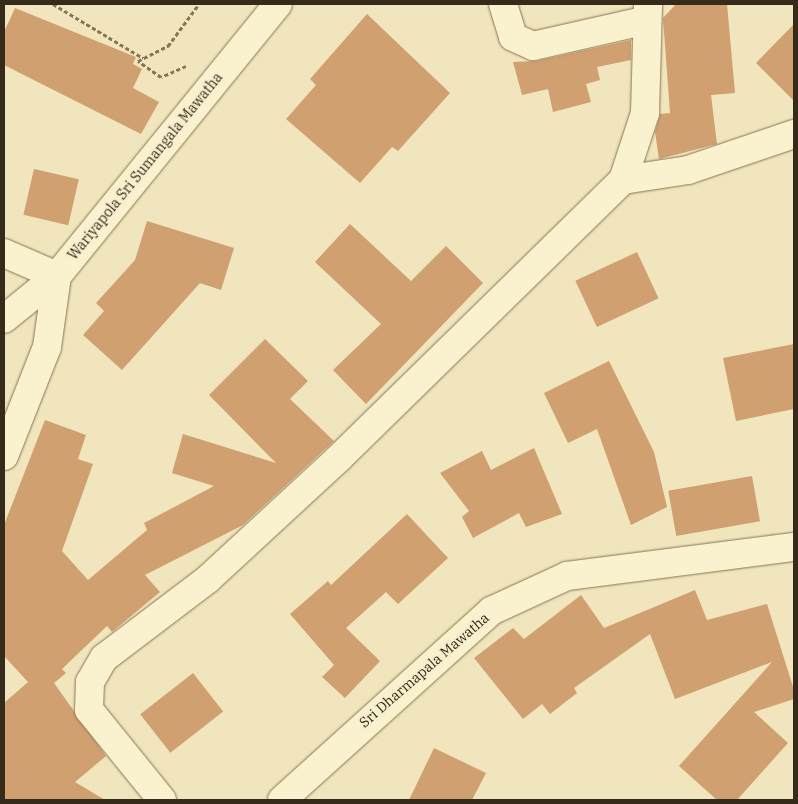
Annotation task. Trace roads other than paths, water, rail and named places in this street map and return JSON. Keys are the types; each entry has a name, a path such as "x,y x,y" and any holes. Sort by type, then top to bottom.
{"street":[{"name":"Wariyapola Sri Sumangala Mawatha","path":"4,319 57,276 231,57 278,4"},
{"path":"162,800 89,710 90,682 104,658 230,558 623,180 645,113 648,12 533,46 513,37 504,4"},
{"path":"623,180 688,170 794,134"},
{"path":"4,253 57,276 47,347 4,456"},
{"name":"Sri Dharmapala Mawatha","path":"282,800 491,611 567,576 794,547"}]}
